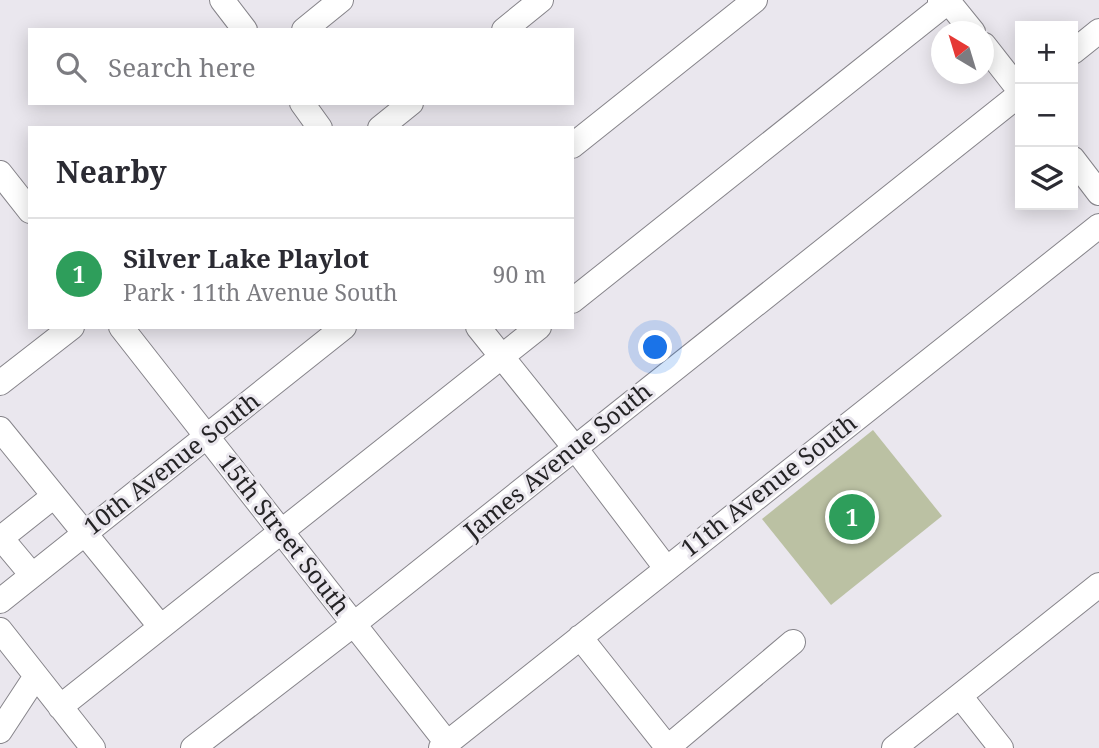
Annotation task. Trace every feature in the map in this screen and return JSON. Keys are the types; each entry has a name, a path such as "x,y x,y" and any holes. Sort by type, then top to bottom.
{"street":[{"path":"222,0 244,28"},
{"path":"306,28 341,0"},
{"path":"506,28 541,0"},
{"path":"574,144 755,0"},
{"path":"574,299 940,8 940,0"},
{"path":"947,0 964,21"},
{"path":"1078,48 1099,31"},
{"path":"994,58 1015,85"},
{"name":"James Avenue South","path":"193,748 354,624 1015,96"},
{"path":"303,105 319,126"},
{"path":"382,126 409,105"},
{"path":"1078,166 1099,193"},
{"path":"0,173 28,208"},
{"name":"11th Avenue South","path":"444,746 1099,226"},
{"path":"0,383 69,329"},
{"name":"15th Street South","path":"123,329 354,624 444,746"},
{"name":"10th Avenue South","path":"0,601 341,329"},
{"path":"480,329 666,568"},
{"path":"60,707 537,329"},
{"path":"0,429 160,626"},
{"path":"32,575 1,539 54,496"},
{"path":"894,748 1099,584"},
{"path":"0,630 93,748"},
{"path":"580,637 667,748 793,642"},
{"path":"0,731 36,676"},
{"path":"960,696 1001,748"}],"green space":[{"path":"873,430 942,516 831,605 762,519"}],"place":[{"name":"Silver Lake Playlot","path":"852,517"}]}
